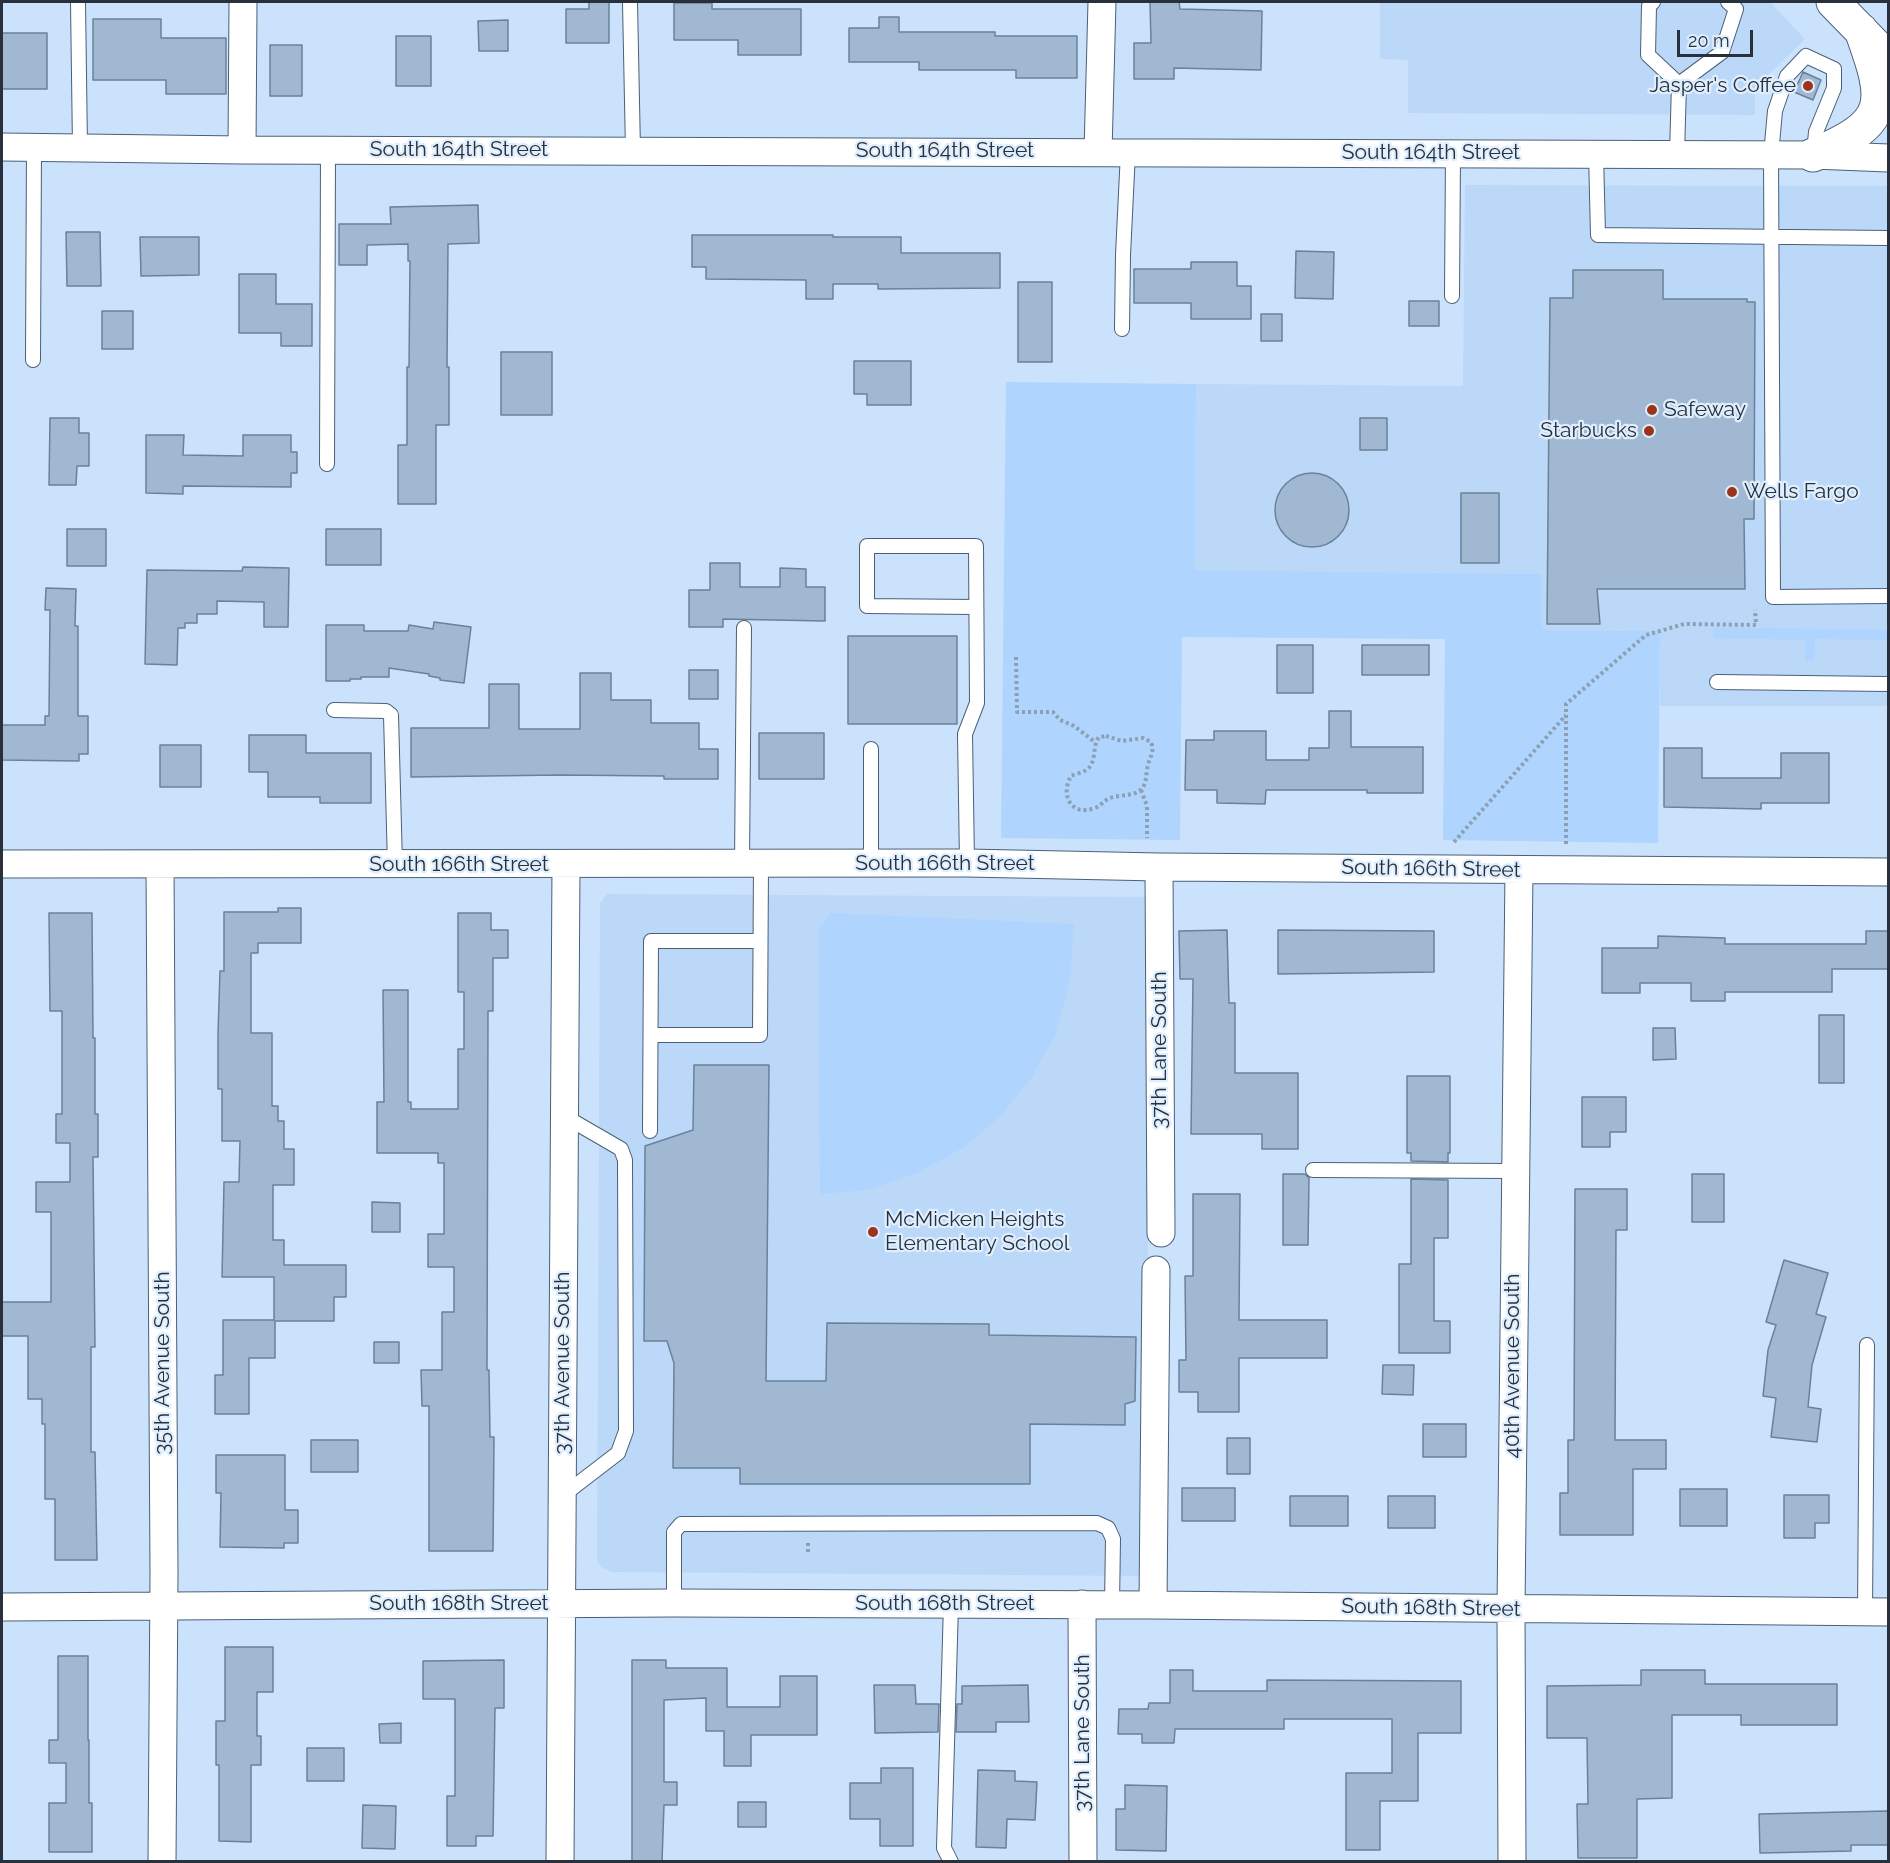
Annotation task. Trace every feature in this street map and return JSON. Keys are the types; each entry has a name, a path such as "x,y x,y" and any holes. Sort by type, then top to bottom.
{"main road":[{"path":"1833,2 1888,59"},
{"path":"1813,155 1846,142 1865,128 1875,114 1879,100 1879,83 1861,30"}],"street":[{"path":"242,150 243,2"},
{"path":"1098,152 1102,2"},
{"name":"South 164th Street","path":"2,147 242,150 1677,154 1888,158"},
{"name":"South 166th Street","path":"2,864 967,863 1159,867 1888,872"},
{"name":"35th Avenue South","path":"160,864 162,1862"},
{"name":"37th Avenue South","path":"560,1862 566,865"},
{"name":"37th Lane South","path":"1159,867 1161,1233"},
{"name":"40th Avenue South","path":"1512,1862 1515,1172 1519,870"},
{"path":"1154,1605 1156,1270"},
{"name":"South 168th Street","path":"2,1607 561,1603 1082,1604 1877,1612"},
{"name":"37th Lane South","path":"1082,1604 1083,1862"}],"lane":[{"path":"78,2 80,148"},
{"path":"630,2 633,151"},
{"path":"1653,2 1649,6 1648,55 1679,84 1677,154"},
{"path":"1679,84 1722,52 1736,9 1728,2"},
{"path":"1813,155 1816,132 1834,88 1834,69 1806,56 1788,76 1784,85 1775,111 1771,155 1773,597 1888,596"},
{"path":"33,360 34,147"},
{"path":"327,464 328,150"},
{"path":"1122,329 1128,152"},
{"path":"1452,296 1453,153"},
{"path":"1596,154 1598,234 1888,238"},
{"path":"967,863 965,734 977,703 976,546 867,546 867,606 976,607"},
{"path":"651,1035 760,1035 760,941 751,864 744,628"},
{"path":"1717,682 1888,684"},
{"path":"334,710 386,711 391,715 395,865"},
{"path":"871,749 871,864"},
{"path":"650,1131 651,941 760,941"},
{"path":"562,1496 618,1453 627,1431 625,1160 621,1149 564,1116"},
{"path":"1313,1170 1515,1172"},
{"path":"1867,1345 1877,1612"},
{"path":"674,1603 674,1532 681,1524 1097,1523 1108,1528 1113,1539 1112,1605"},
{"path":"951,1604 944,1848 951,1862"}],"path":[{"path":"1566,845 1566,704 1646,635 1684,624 1756,625 1755,610"},
{"path":"1016,657 1017,712 1053,712 1060,720 1074,726 1095,742"},
{"path":"1453,844 1566,714"},
{"path":"1106,736 1122,741 1143,738 1151,742 1153,754 1148,766 1147,779 1141,790 1130,795 1110,798 1092,809 1080,810 1073,807 1066,795 1066,787 1071,776 1090,767 1095,742 1099,737 1106,736"},
{"path":"1141,790 1147,806 1147,838"}],"shaded area":[{"path":"1380,2 1770,2 1805,39 1755,88 1755,115 1408,113 1408,60 1380,59"},
{"path":"1465,185 1888,186 1888,706 1660,706 1660,631 1541,630 1541,574 1195,570 1196,384 1463,386"},
{"path":"1006,382 1196,384 1195,570 1541,574 1542,630 1660,631 1658,843 1443,840 1445,639 1182,637 1180,840 1001,838"},
{"path":"1713,627 1888,630 1888,640 1815,639 1814,661 1805,661 1805,640 1713,638"},
{"name":"McMicken Heights Elementary School","path":"607,894 1149,897 1147,1576 611,1572 601,1567 597,1560 600,903"},
{"path":"831,913 1074,924 1070,979 1056,1034 1031,1078 1000,1116 963,1148 915,1174 868,1190 820,1194 818,930"}],"building":[{"path":"589,2 609,2 609,43 566,43 566,9 589,9"},
{"path":"1150,2 1179,2 1180,9 1262,11 1261,70 1174,68 1174,79 1134,79 1134,43 1151,43"},
{"path":"674,3 712,3 712,9 801,9 801,55 738,55 738,40 674,40"},
{"path":"879,17 899,17 899,32 995,32 995,36 1077,36 1077,78 1016,78 1016,70 919,70 919,62 849,62 849,28 879,28"},
{"path":"93,19 161,19 161,38 226,38 226,94 166,94 166,80 93,80"},
{"path":"508,20 508,51 479,51 478,21"},
{"path":"2,33 47,33 47,89 2,89"},
{"path":"396,36 431,36 431,86 396,86"},
{"path":"270,45 302,45 302,96 270,96"},
{"name":"Jasper's Coffee","path":"1803,72 1821,80 1813,100 1794,92"},
{"path":"478,205 479,243 448,244 449,425 436,425 436,504 398,504 398,445 407,445 410,261 408,261 408,244 367,245 367,265 339,265 339,224 391,224 390,207"},
{"path":"66,232 100,232 101,286 67,286"},
{"path":"692,235 901,237 901,253 1000,253 1000,288 878,289 878,284 833,284 833,299 806,299 806,280 706,279 706,267 692,267"},
{"path":"140,237 199,237 199,275 141,276"},
{"path":"1296,251 1334,252 1333,299 1295,298"},
{"path":"1191,262 1237,262 1237,286 1251,286 1251,319 1191,319 1191,303 1134,303 1134,269 1191,269"},
{"name":"Safeway","path":"1573,270 1663,270 1663,299 1747,299 1747,302 1755,302 1754,519 1744,519 1745,589 1597,589 1600,624 1547,624 1550,298 1573,298"},
{"path":"239,274 276,274 276,304 312,304 312,346 281,346 281,333 239,333"},
{"path":"1018,282 1052,282 1052,362 1018,362"},
{"path":"1409,301 1439,301 1439,326 1409,326"},
{"path":"102,311 133,311 133,349 102,349"},
{"path":"1261,314 1282,314 1282,341 1261,341"},
{"path":"501,352 552,352 552,415 501,415"},
{"path":"854,361 911,361 911,405 867,405 867,394 854,394"},
{"path":"50,418 79,418 79,433 89,433 89,466 77,466 76,485 49,485"},
{"path":"1360,418 1387,418 1387,450 1360,450"},
{"path":"146,435 184,435 183,455 243,456 243,435 291,435 291,452 297,452 297,473 291,473 291,487 183,486 183,494 146,493"},
{"path":"1305,473 1319,473 1333,479 1343,489 1349,503 1349,517 1343,531 1333,541 1319,547 1305,547 1291,541 1281,531 1275,517 1275,503 1281,489 1291,479"},
{"path":"1461,493 1499,493 1499,563 1461,563"},
{"path":"67,529 106,529 106,566 67,566"},
{"path":"326,529 381,529 381,565 326,565"},
{"path":"710,563 740,563 740,587 780,587 780,568 806,569 806,587 825,587 825,621 723,619 723,627 689,627 689,590 710,590"},
{"path":"243,567 289,568 288,627 264,627 264,602 217,601 217,614 197,614 197,623 185,623 185,628 178,628 177,665 145,664 147,570 242,571"},
{"path":"46,588 76,589 78,716 88,716 88,754 79,754 79,761 2,760 2,725 45,725 45,716 49,716 50,610 45,610"},
{"path":"434,622 471,627 464,683 440,680 429,674 389,668 389,677 326,681 326,625 364,625 364,631 408,631 409,625 433,629"},
{"path":"848,636 957,636 957,724 848,724"},
{"path":"1277,645 1313,645 1313,693 1277,693"},
{"path":"1362,645 1429,645 1429,675 1362,675"},
{"path":"689,670 718,670 718,699 689,699"},
{"path":"580,673 611,673 611,700 651,700 651,723 699,723 699,749 718,749 718,779 560,775 411,777 411,728 489,728 489,684 519,684 519,729 580,729"},
{"path":"1329,711 1351,711 1351,747 1423,747 1423,793 1367,793 1367,790 1266,790 1265,804 1217,803 1217,790 1185,790 1186,740 1214,740 1214,731 1266,731 1266,760 1309,760 1309,748 1329,748"},
{"path":"759,733 824,733 824,779 759,779"},
{"path":"249,735 306,735 306,753 371,753 371,803 320,803 320,797 268,797 268,772 249,772"},
{"path":"160,745 201,745 201,787 160,787"},
{"path":"1664,748 1702,748 1702,778 1781,778 1781,753 1829,753 1829,803 1761,803 1761,809 1664,807"},
{"path":"278,908 301,908 301,943 258,943 258,953 251,953 251,1033 272,1033 272,1106 278,1106 278,1121 284,1121 284,1149 294,1149 294,1185 273,1185 273,1240 284,1240 284,1265 346,1265 346,1297 334,1297 334,1321 275,1321 275,1358 249,1358 249,1414 215,1414 215,1375 223,1375 223,1320 274,1320 274,1277 222,1277 224,1182 239,1182 240,1141 222,1141 222,1089 218,1089 220,971 224,971 224,912 278,912"},
{"path":"49,913 92,913 93,1038 95,1038 95,1114 98,1114 98,1157 93,1157 95,1347 91,1347 91,1452 95,1452 97,1560 55,1560 55,1499 45,1499 45,1424 42,1424 42,1399 28,1399 28,1336 2,1336 2,1302 51,1302 51,1212 36,1212 36,1182 70,1182 70,1143 56,1143 56,1114 62,1114 62,1011 50,1011"},
{"path":"458,913 491,913 491,930 508,930 508,958 493,958 493,1011 488,1011 487,1370 489,1370 490,1437 494,1437 493,1551 429,1551 429,1406 422,1406 421,1370 442,1370 442,1312 454,1312 454,1267 428,1267 428,1234 444,1234 444,1163 438,1163 438,1153 377,1153 377,1102 384,1102 383,990 408,990 408,1102 411,1102 411,1109 458,1109 458,1049 464,1049 464,992 458,992"},
{"path":"1227,930 1229,1003 1235,1003 1235,1073 1298,1073 1298,1149 1262,1149 1262,1134 1191,1134 1193,979 1180,979 1179,931"},
{"path":"1278,930 1434,931 1434,972 1278,974"},
{"path":"1866,931 1888,931 1888,969 1832,969 1832,992 1725,992 1725,1001 1691,1001 1691,983 1640,983 1640,993 1602,993 1602,948 1658,948 1658,936 1725,938 1725,944 1866,944"},
{"path":"1819,1015 1844,1015 1844,1083 1819,1083"},
{"path":"1653,1028 1675,1028 1676,1059 1653,1060"},
{"path":"694,1065 769,1065 766,1381 826,1381 827,1323 989,1324 989,1335 1136,1337 1135,1401 1125,1404 1125,1425 1030,1424 1030,1484 740,1484 740,1468 673,1468 674,1363 667,1341 644,1341 645,1146 693,1130"},
{"path":"1407,1076 1450,1076 1448,1162 1411,1161 1411,1153 1407,1153"},
{"path":"1582,1097 1626,1097 1626,1132 1610,1132 1610,1147 1582,1147"},
{"path":"1283,1174 1305,1174 1309,1178 1308,1245 1283,1245"},
{"path":"1692,1174 1724,1174 1724,1222 1692,1222"},
{"path":"1411,1179 1448,1180 1448,1238 1434,1238 1434,1321 1450,1321 1450,1353 1399,1353 1399,1264 1411,1264"},
{"path":"1575,1189 1627,1189 1627,1230 1616,1230 1615,1440 1666,1440 1666,1469 1633,1469 1633,1535 1560,1535 1560,1493 1568,1493 1568,1440 1574,1440"},
{"path":"1193,1194 1240,1194 1239,1320 1327,1320 1327,1358 1239,1358 1239,1412 1198,1412 1198,1392 1179,1392 1179,1360 1186,1360 1185,1276 1193,1276"},
{"path":"372,1202 400,1203 400,1232 372,1232"},
{"path":"1784,1260 1828,1273 1816,1314 1826,1317 1812,1365 1808,1407 1821,1409 1817,1442 1771,1437 1776,1398 1763,1396 1768,1350 1776,1325 1766,1322"},
{"path":"374,1342 399,1342 399,1363 374,1363"},
{"path":"1383,1365 1414,1365 1413,1395 1382,1394"},
{"path":"1423,1424 1466,1424 1466,1457 1423,1457"},
{"path":"1227,1438 1250,1438 1250,1474 1227,1474"},
{"path":"311,1440 358,1440 358,1472 311,1472"},
{"path":"216,1455 285,1455 285,1510 298,1510 298,1543 284,1543 284,1548 220,1547 221,1493 216,1493"},
{"path":"1182,1488 1235,1488 1235,1521 1182,1521"},
{"path":"1680,1489 1727,1489 1727,1526 1680,1526"},
{"path":"1784,1495 1829,1495 1829,1523 1815,1523 1815,1538 1784,1538"},
{"path":"1290,1496 1348,1496 1348,1526 1290,1526"},
{"path":"1388,1496 1435,1496 1435,1528 1388,1528"},
{"path":"225,1647 273,1647 273,1692 257,1692 257,1736 261,1736 261,1765 251,1765 251,1842 219,1841 219,1765 216,1765 216,1721 225,1721"},
{"path":"58,1656 88,1656 89,1803 92,1803 92,1852 49,1852 49,1803 66,1803 66,1763 49,1763 49,1740 58,1740"},
{"path":"504,1660 504,1708 495,1708 493,1836 476,1836 476,1846 447,1846 447,1796 455,1796 455,1699 423,1699 423,1661"},
{"path":"632,1660 666,1660 666,1668 727,1668 727,1707 780,1707 780,1676 817,1676 817,1735 751,1735 751,1766 724,1766 724,1731 706,1731 706,1698 664,1700 664,1782 677,1782 677,1805 664,1805 662,1862 632,1862"},
{"path":"1170,1670 1193,1670 1193,1691 1267,1691 1267,1680 1461,1681 1461,1733 1418,1733 1418,1801 1380,1801 1380,1850 1346,1850 1346,1773 1392,1773 1392,1719 1284,1719 1284,1729 1175,1729 1174,1743 1142,1743 1142,1734 1118,1734 1119,1709 1148,1709 1149,1703 1170,1703"},
{"path":"1641,1670 1705,1670 1705,1684 1837,1684 1837,1725 1741,1725 1741,1715 1672,1715 1672,1798 1637,1799 1637,1858 1578,1858 1577,1804 1588,1804 1587,1738 1547,1738 1547,1686 1641,1685"},
{"path":"874,1685 915,1685 916,1704 939,1704 938,1732 875,1733"},
{"path":"1028,1685 1029,1722 996,1722 996,1732 956,1732 957,1704 962,1704 962,1686"},
{"path":"401,1723 401,1743 380,1743 379,1724"},
{"path":"307,1748 344,1748 344,1781 307,1781"},
{"path":"881,1768 913,1768 913,1846 880,1846 880,1819 850,1819 850,1783 881,1783"},
{"path":"978,1770 1015,1771 1015,1781 1037,1782 1035,1820 1007,1819 1006,1848 976,1847"},
{"path":"1125,1785 1167,1786 1166,1851 1116,1850 1116,1809 1125,1809"},
{"path":"738,1802 766,1802 766,1827 738,1827"},
{"path":"363,1805 396,1806 395,1849 362,1848"},
{"path":"1888,1811 1888,1845 1851,1845 1851,1851 1760,1853 1759,1814"}],"place":[{"name":"Jasper's Coffee","path":"1808,86"},
{"name":"Safeway","path":"1652,410"},
{"name":"Starbucks","path":"1649,431"},
{"name":"Wells Fargo","path":"1732,492"},
{"name":"McMicken Heights Elementary School","path":"873,1232"}]}
